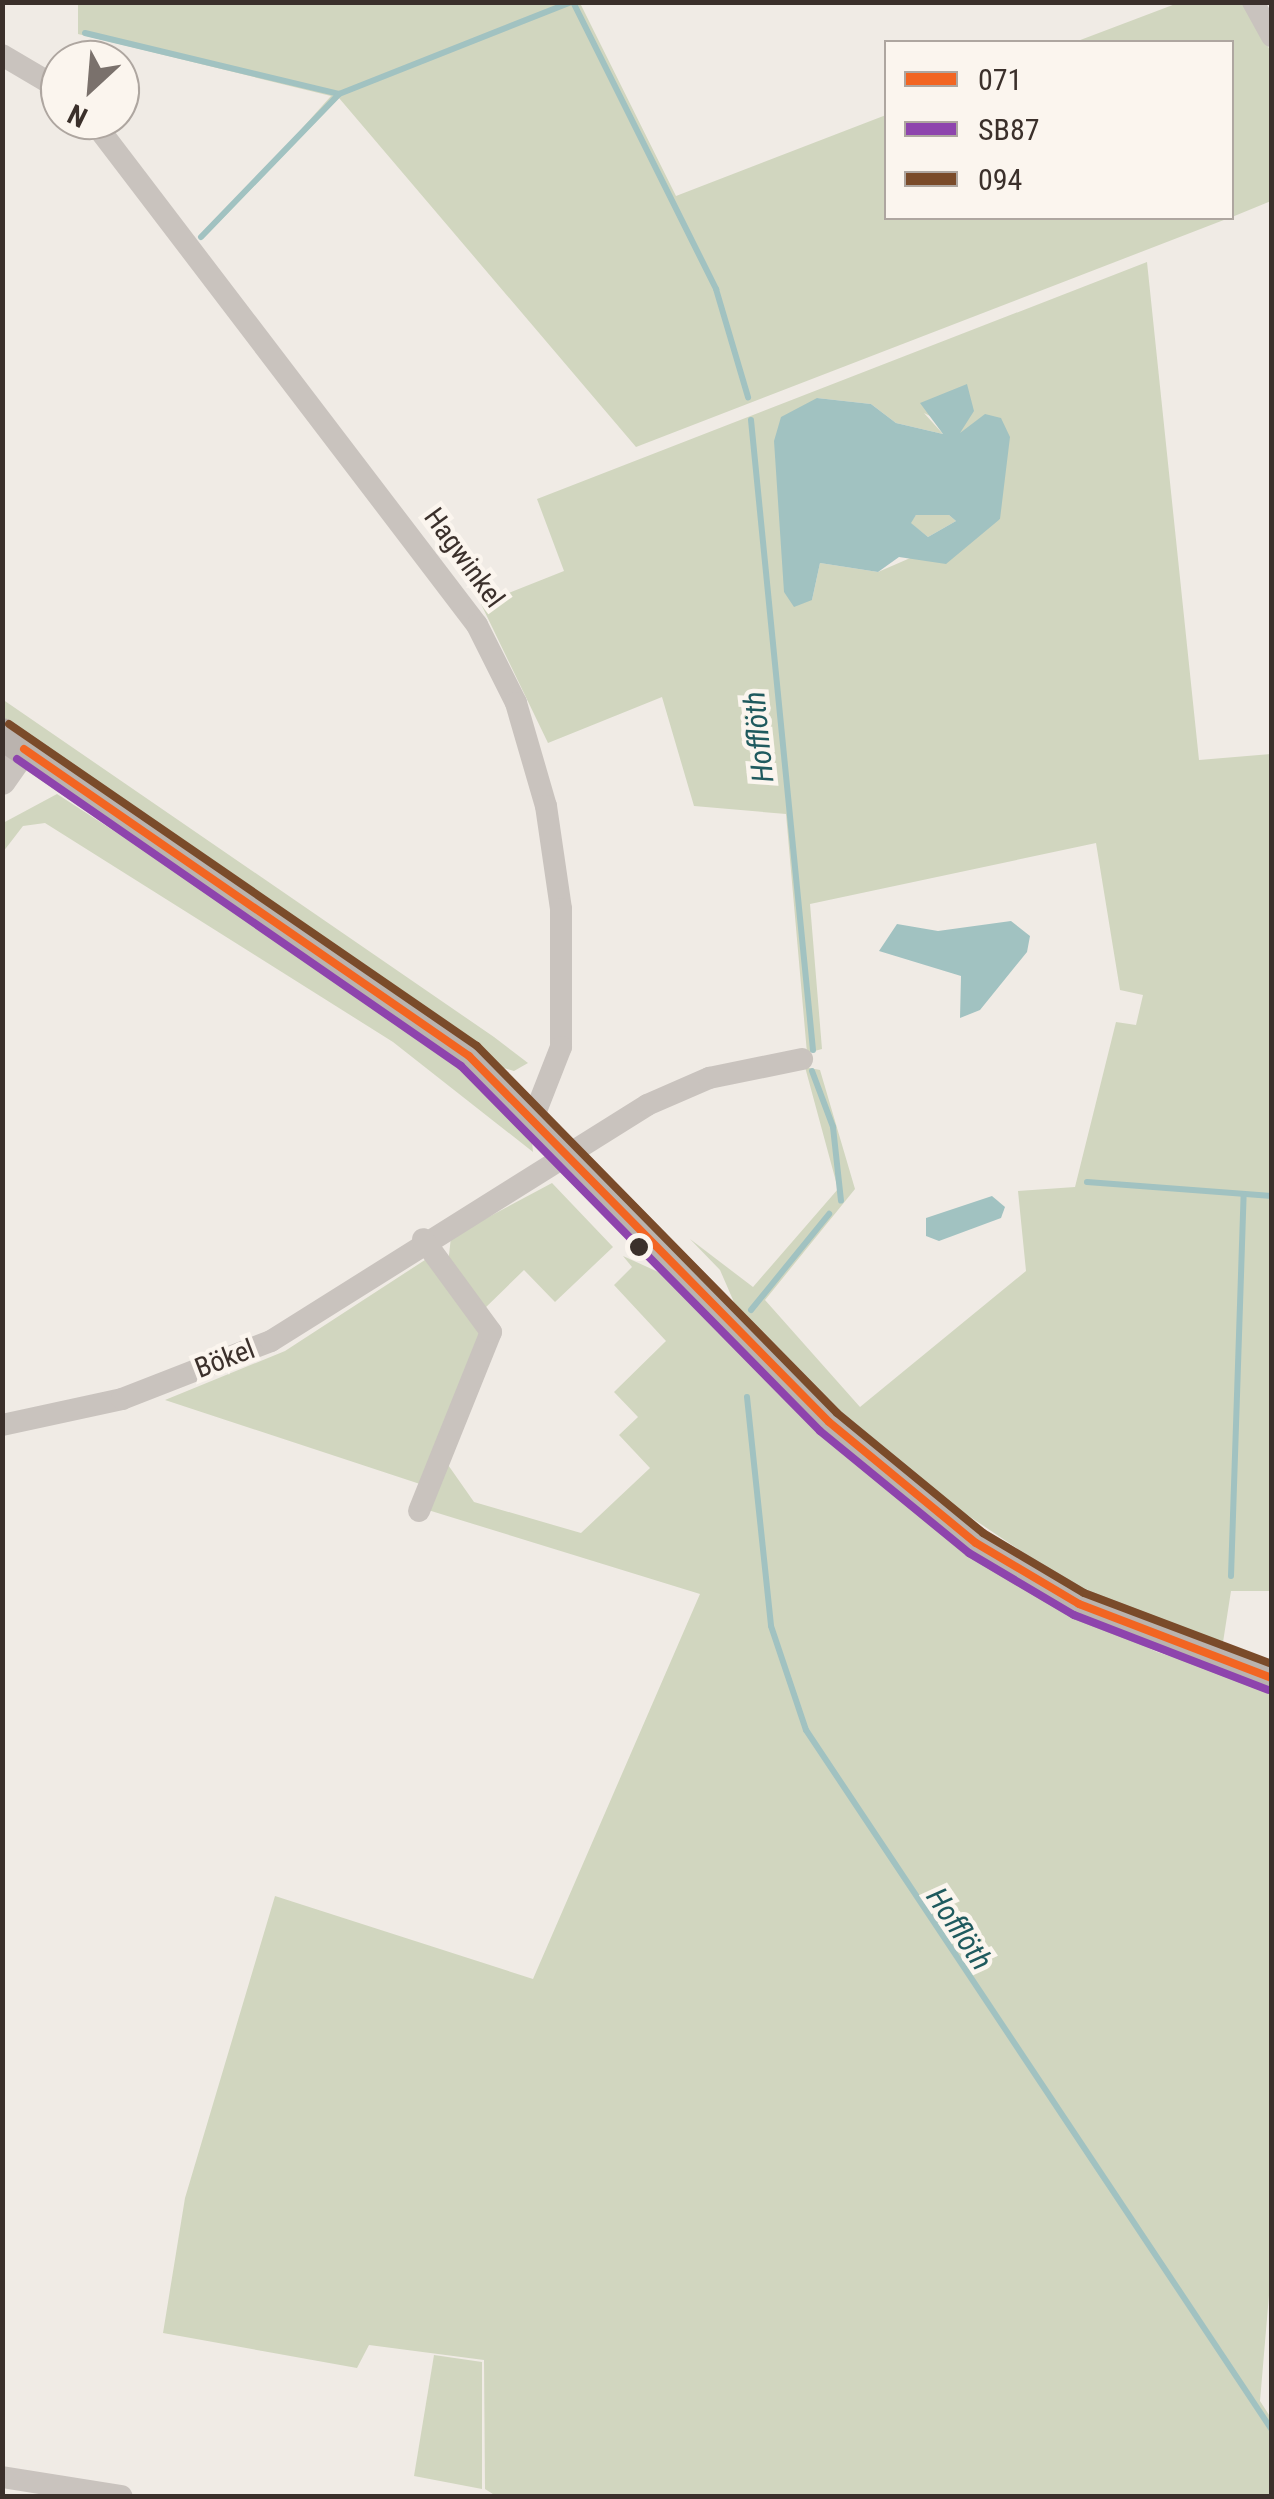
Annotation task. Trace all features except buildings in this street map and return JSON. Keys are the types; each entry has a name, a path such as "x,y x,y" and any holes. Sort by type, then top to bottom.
{"main road":[{"path":"13,742 334,955 534,1116 889,1477 1078,1604 1272,1678"}],"street":[{"path":"1253,2 1272,36"},
{"path":"2,55 40,77"},
{"name":"Hagwinkel","path":"107,140 456,596 516,703 546,806 561,909 560,1047 534,1116"},
{"path":"2,781 13,742"},
{"name":"Bökel","path":"2,1426 122,1398 271,1341 423,1239 568,1150 686,1086 802,1059"},
{"path":"419,1511 491,1332 423,1239"},
{"path":"2,2477 121,2496"}],"green space":[{"path":"78,3 580,3 676,196 884,116 884,220 1224,220 636,447 339,98 201,241 331,96 140,49 140,40 102,40 78,34"},
{"path":"1178,3 1244,3 1271,52 1271,201 1234,216 1234,40 1080,40"},
{"path":"1147,262 1199,760 1271,754 1271,1591 1231,1591 1221,1655 1070,1584 890,1463 740,1316 720,1270 690,1239 753,1287 838,1189 805,1067 820,1070 855,1189 765,1300 860,1407 1026,1271 1018,1191 1075,1187 1116,1022 1136,1025 1143,995 1120,990 1096,843 810,904 822,1049 807,1053 786,814 694,806 662,697 548,743 481,604 564,571 537,499","holes":["817,398 871,404 896,423 943,434 924,413 958,430 1000,519 878,572 820,563 812,600 784,592"]},
{"path":"916,515 949,515 956,521 928,537 910,523"},
{"path":"2,699 528,1063 514,1071 493,1065 444,1020 3,717"},
{"path":"57,794 395,1013 531,1131 533,1152 393,1042 45,823 23,826 3,852 3,823"},
{"path":"552,1183 613,1247 555,1302 524,1270 483,1310 448,1264 451,1237"},
{"path":"623,1256 676,1280 1068,1610 1157,1652 1271,1689 1272,2260 1260,2401 1271,2418 1271,2496 496,2496 485,2489 484,2360 369,2345 357,2368 163,2333 185,2198 275,1896 533,1979 700,1594 428,1510 446,1462 474,1502 581,1533 650,1468 619,1435 638,1417 614,1392 666,1341 614,1285 632,1267"},
{"path":"428,1258 484,1332 423,1485 165,1400 285,1351"},
{"path":"434,2355 482,2362 482,2489 414,2476"}],"water":[{"path":"967,384 974,411 960,433 985,414 1001,418 1010,437 1000,519 946,564 899,557 878,572 820,563 812,600 794,607 784,592 774,441 781,417 817,398 871,404 896,423 943,434 920,403","holes":["916,515 949,515 956,521 928,537 911,523"]},
{"path":"1011,921 1030,936 1027,952 980,1010 960,1018 961,976 879,951 897,924 938,931"},
{"path":"992,1196 1005,1207 1001,1218 939,1241 926,1236 926,1218"}],"waterway":[{"path":"85,33 339,94 571,2"},
{"name":"Hofflöth","path":"573,2 716,289 748,397"},
{"path":"201,237 339,94"},
{"name":"Hofflöth","path":"751,420 813,1050"},
{"name":"Hofflöth","path":"812,1071 833,1127 841,1201"},
{"path":"1087,1182 1272,1196"},
{"path":"1231,1576 1244,1194"},
{"name":"Hofflöth","path":"751,1310 829,1214"},
{"name":"Hofflöth","path":"747,1397 771,1626 806,1730 1272,2430"}],"transit line":[{"name":"094","path":"9,724 477,1046 837,1413 983,1533 1084,1593 1272,1664"},
{"name":"071","path":"24,749 469,1056 829,1422 976,1543 1079,1604 1272,1678"},
{"name":"SB87","path":"17,759 461,1066 820,1431 969,1553 1074,1615 1268,1690"}]}
